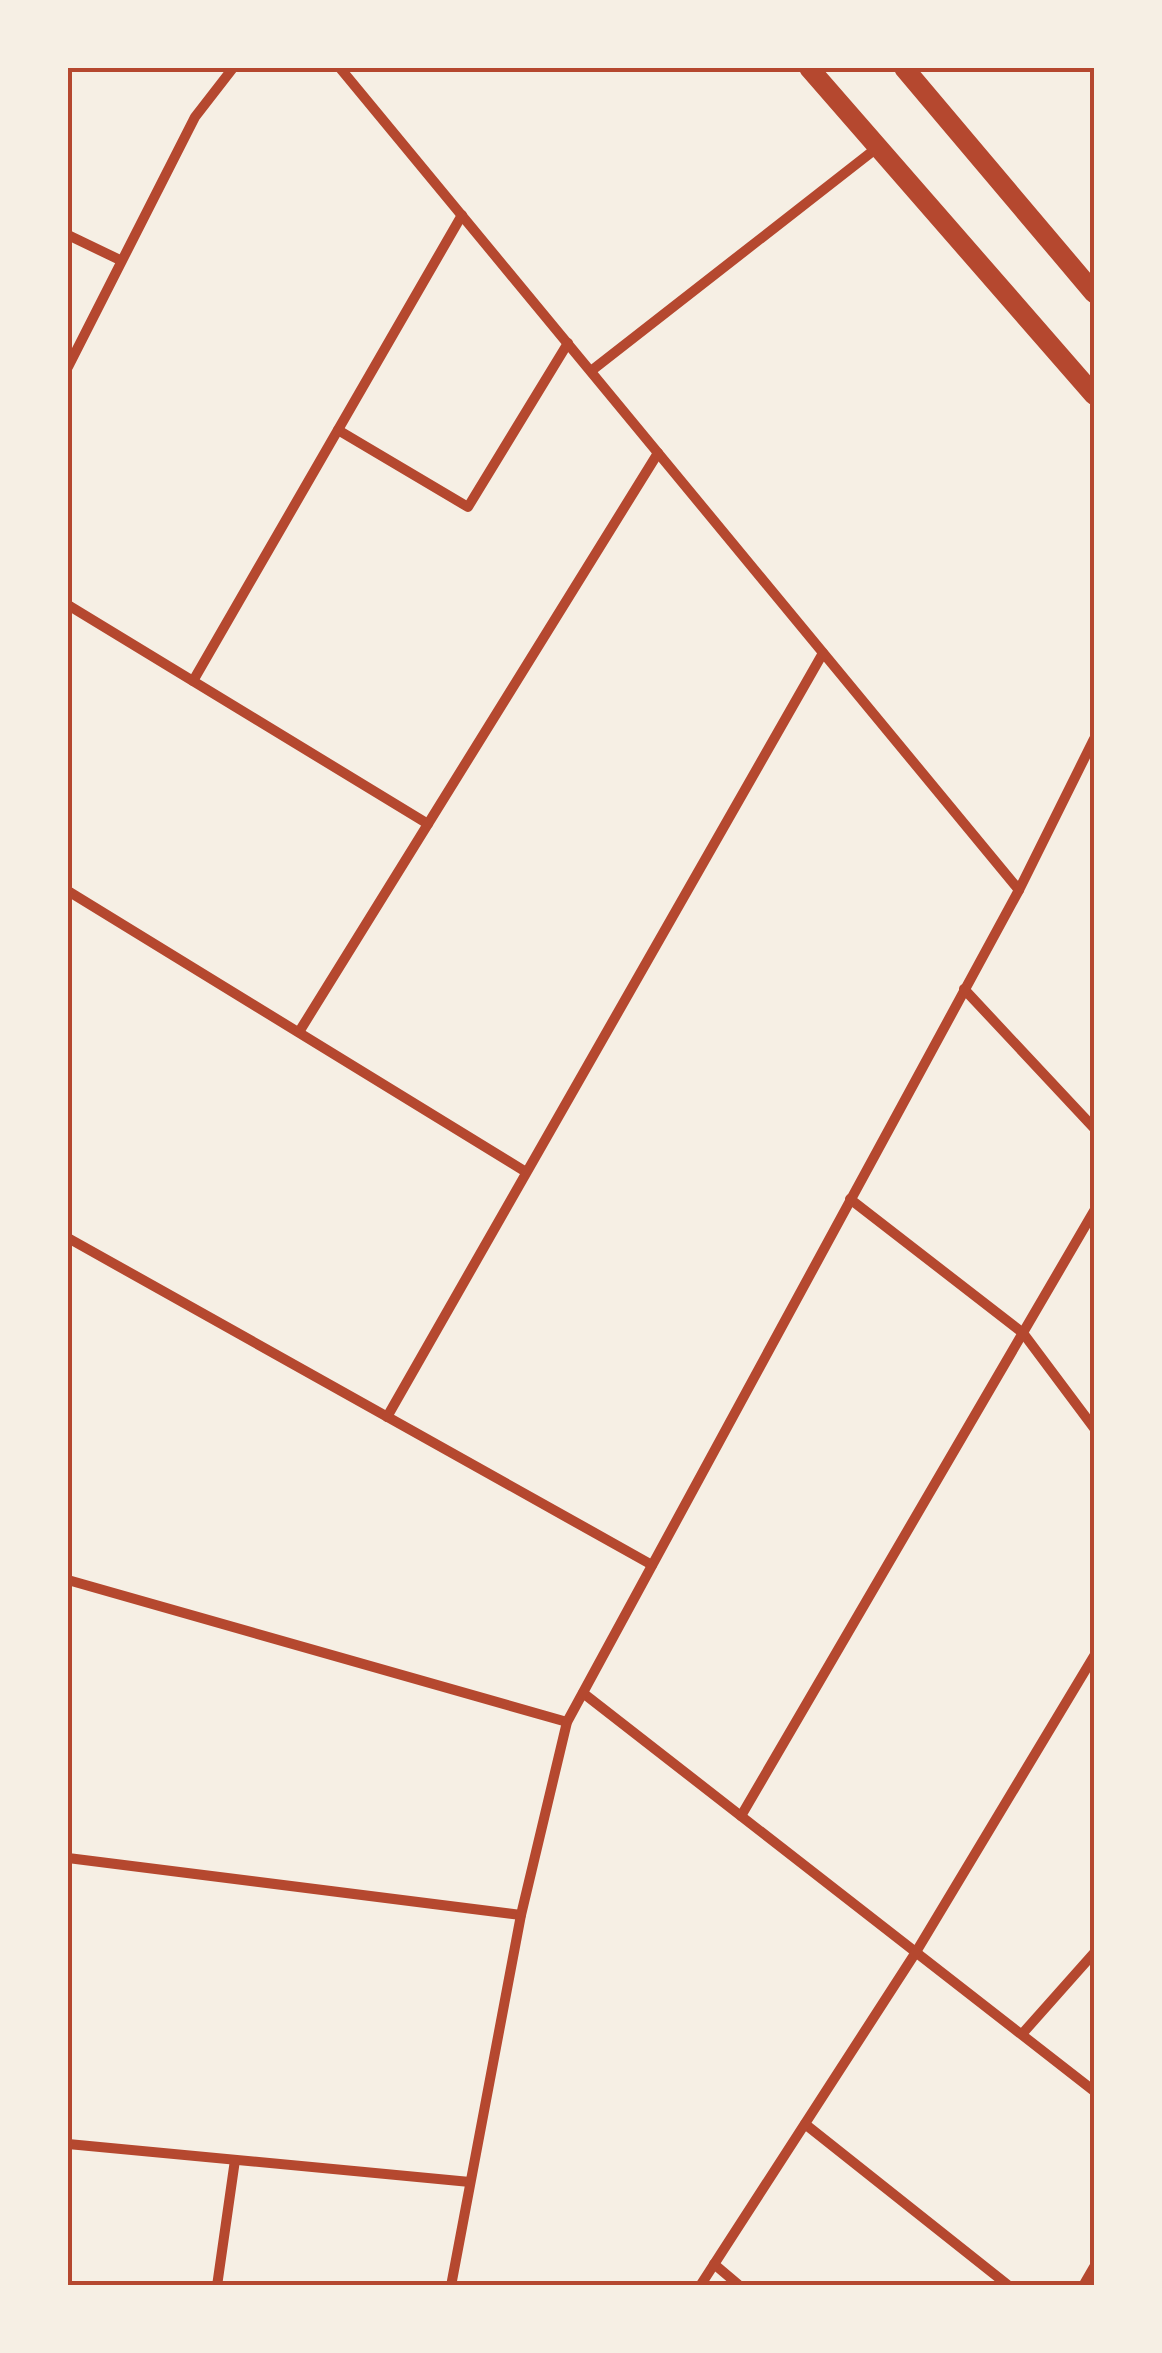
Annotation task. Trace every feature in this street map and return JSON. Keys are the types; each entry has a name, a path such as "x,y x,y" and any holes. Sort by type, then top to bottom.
{"main road":[{"path":"809,68 1094,395"},
{"path":"904,68 1094,292"}],"street":[{"path":"68,367 195,117 234,68"},
{"path":"340,68 1019,890"},
{"path":"591,372 879,146"},
{"path":"193,682 462,215"},
{"path":"68,235 120,260"},
{"path":"338,430 468,508 568,343"},
{"path":"299,1032 658,453"},
{"path":"68,606 428,824"},
{"path":"387,1416 824,653"},
{"path":"451,2286 521,1914 567,1722 1019,890 1094,739"},
{"path":"68,891 526,1172"},
{"path":"964,989 1094,1128"},
{"path":"850,1199 1023,1333 1094,1428"},
{"path":"741,1816 1094,1211"},
{"path":"68,1238 652,1565"},
{"path":"68,1580 567,1722"},
{"path":"700,2286 916,1952 1094,1656"},
{"path":"583,1692 1094,2091"},
{"path":"68,1858 521,1914"},
{"path":"1022,2034 1094,1952"},
{"path":"805,2124 1009,2286"},
{"path":"68,2144 470,2182"},
{"path":"217,2286 235,2160"},
{"path":"714,2264 740,2286"},
{"path":"1083,2286 1094,2267"}]}
